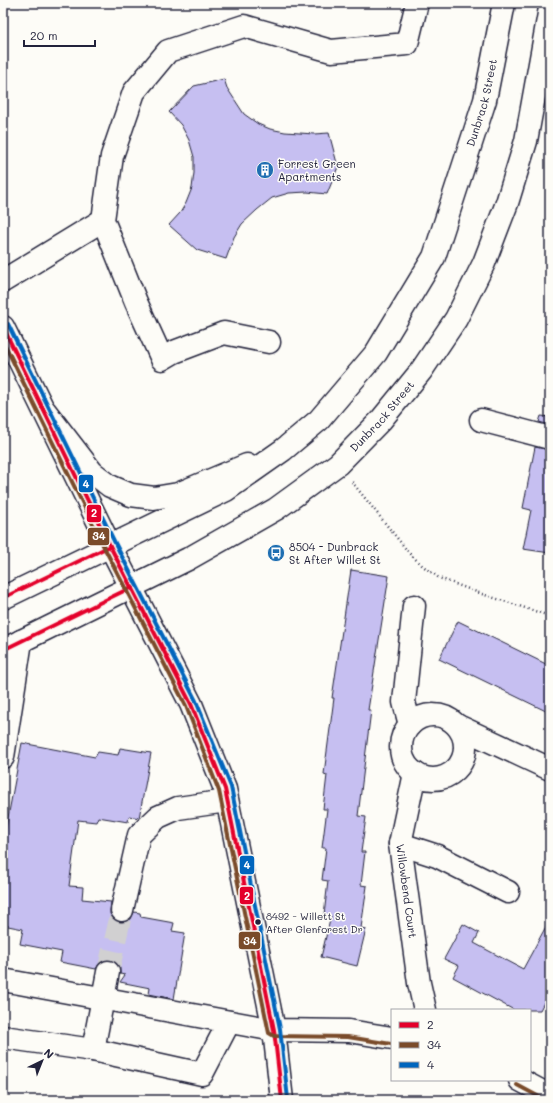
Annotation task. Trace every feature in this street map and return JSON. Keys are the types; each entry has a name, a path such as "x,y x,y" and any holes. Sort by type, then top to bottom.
{"main road":[{"path":"269,342 224,333 174,352 162,359 136,302 103,220 112,156 134,92 168,51 244,26 331,51 407,44 417,3"},
{"name":"Dunbrack Street","path":"3,598 163,522 226,490 283,450 319,420 376,352 434,257 485,100 504,3"},
{"name":"Dunbrack Street","path":"12,646 188,559 276,510 338,464 381,420 421,371 456,319 484,263 507,203 526,141 550,8"},
{"path":"3,281 103,220"},
{"path":"3,328 110,546 192,704 225,789 274,1030 282,1100"},
{"path":"45,412 92,472 110,486 131,495 154,498 178,494 283,450"},
{"path":"481,420 550,438"},
{"path":"410,725 404,702 414,606"},
{"path":"3,757 12,646"},
{"path":"458,726 463,735 465,745 464,756 460,765 453,772 444,777 434,779 424,778 414,773 402,756 401,745 404,734 410,725 419,719 429,716 440,716 450,720 458,726 550,769"},
{"name":"Willowbend Court","path":"414,773 400,844 419,983 425,1009"},
{"path":"122,910 139,835 158,817 178,808 227,801"},
{"path":"400,844 437,856 508,892"},
{"path":"93,1050 108,972"},
{"path":"3,980 274,1030 349,1032 391,1038"},
{"path":"3,1036 93,1050 202,1074 229,1022"},
{"path":"522,1081 550,1096"}],"path":[{"path":"338,464 410,554 439,578 482,594 550,616"}],"building":[{"name":"Forrest Green Apartments","path":"224,79 227,88 244,114 258,124 270,129 285,132 314,134 329,133 338,167 327,194 307,192 289,193 272,198 257,210 242,224 234,237 226,259 197,250 169,225 180,213 192,188 194,157 189,140 181,125 169,112 194,86"},
{"path":"541,416 550,417 550,425 539,422"},
{"path":"535,447 550,450 550,553 523,549 531,510 523,508"},
{"path":"351,570 389,576 368,710 371,710 358,816 366,817 361,852 365,852 361,885 367,886 361,928 366,929 357,966 321,957 331,916 324,915 328,881 322,880 326,848 322,848 327,809 323,809 327,775 324,774 334,698 332,698"},
{"path":"458,621 550,666 550,713 439,659"},
{"path":"22,743 95,757 98,752 118,755 120,748 151,753 139,818 129,816 128,822 98,817 96,822 78,820 69,886 83,887 82,899 111,902 110,914 119,922 125,922 131,919 134,912 140,913 141,917 174,923 172,931 185,933 174,999 149,994 150,988 120,982 125,975 120,974 120,968 111,960 104,960 96,969 60,962 62,952 20,944 23,929 3,925 3,844"},
{"path":"550,919 550,991 540,1010 512,1009 453,977 459,966 444,959 463,924 479,933 474,943 523,969"}],"tunnel":[{"path":"108,972 122,910"}],"transit line":[{"name":"4","path":"8,324 115,543 196,701 231,787 280,1029 288,1099"},
{"name":"2","path":"3,327 110,546 191,704 225,789 274,1030 282,1100"},
{"name":"34","path":"3,341 105,549 186,706 219,791 269,1033 274,1036 348,1037 391,1044"},
{"name":"2","path":"3,598 110,546"},
{"name":"2","path":"3,650 132,587"},
{"name":"34","path":"517,1085 545,1100"}],"place":[{"name":"Forrest Green Apartments","path":"265,170"},
{"name":"8504 - Dunbrack St After Willet St","path":"276,553"},
{"name":"8492 - Willett St After Glenforest Dr","path":"258,922"}]}
